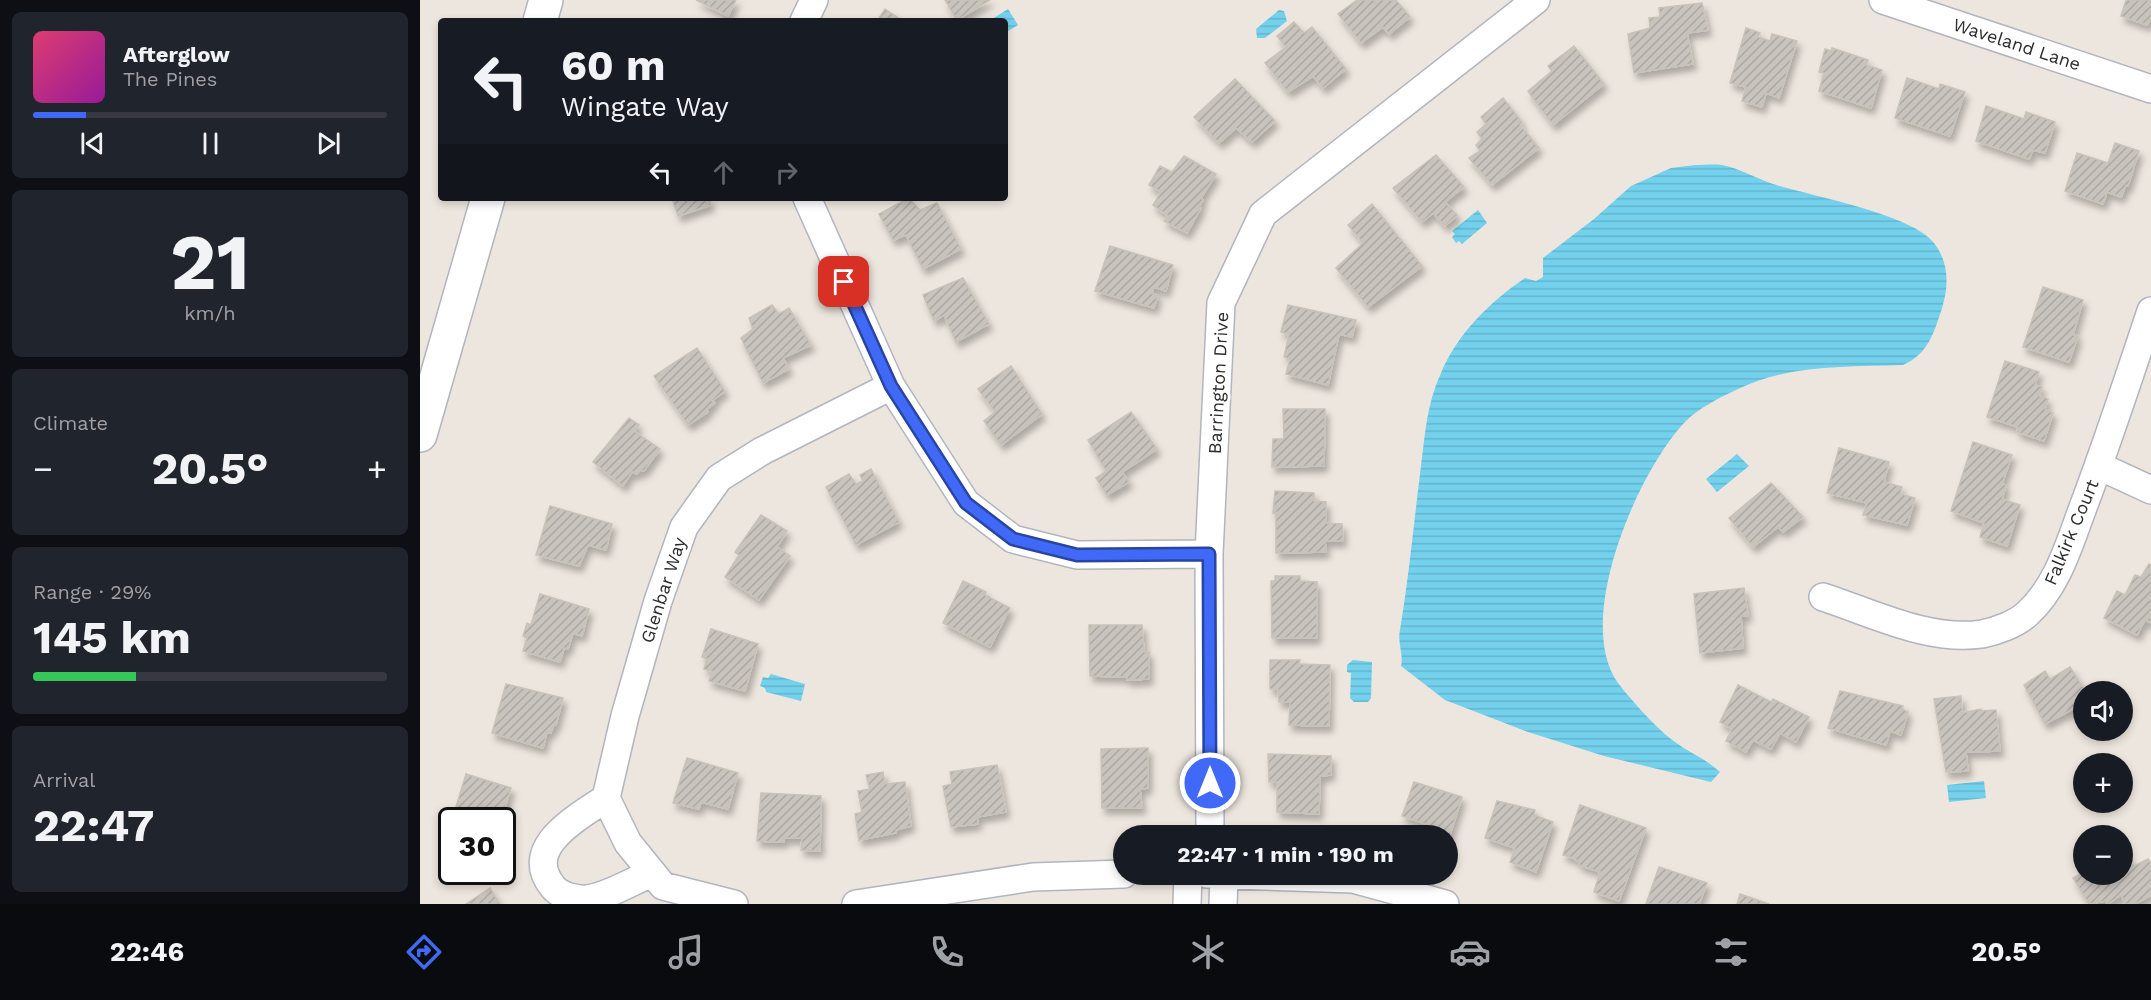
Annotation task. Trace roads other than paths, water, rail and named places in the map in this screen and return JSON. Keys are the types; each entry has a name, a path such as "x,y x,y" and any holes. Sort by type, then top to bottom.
{"main road":[{"path":"541,18 546,0"},
{"path":"420,435 487,201"}],"street":[{"path":"805,18 814,0"},
{"name":"Barrington Drive","path":"1210,825 1209,554 1221,303 1263,214 1536,0"},
{"name":"Waveland Lane","path":"1883,0 2151,89"},
{"path":"808,201 891,386 966,503 1013,539 1077,555 1209,554"},
{"name":"Falkirk Court","path":"1823,597 1936,633 1983,634 2026,615 2049,587 2063,559 2099,466 2151,311"},
{"name":"Glenbar Way","path":"606,798 624,716 658,601 674,551 694,510 720,478 741,464 891,386"},
{"path":"2099,466 2151,490"},
{"path":"658,880 628,843 606,798 559,831 550,841 544,865 552,886 568,896 587,899 658,880 734,904"},
{"path":"856,904 1033,877 1113,874"},
{"path":"1187,904 1188,885"},
{"path":"1223,904 1224,885"},
{"path":"1375,885 1445,904"}],"water":[{"path":"1008,9 1018,25 1008,31 1008,18 994,18"},
{"path":"1279,10 1284,11 1287,21 1265,38 1257,38 1256,29"},
{"path":"1695,165 1728,166 1773,184 1859,207 1905,223 1934,243 1943,258 1946,274 1944,300 1939,317 1929,342 1919,355 1903,365 1819,368 1778,375 1717,399 1684,423 1666,446 1648,475 1631,510 1617,548 1607,586 1603,623 1606,656 1618,683 1652,722 1675,742 1720,772 1711,782 1604,756 1528,732 1445,700 1401,666 1399,639 1427,419 1436,384 1456,345 1476,319 1512,287 1525,278 1536,281 1543,277 1543,258 1594,219 1631,186 1671,168"},
{"path":"1478,210 1487,223 1462,244 1459,241 1456,243 1452,237 1455,234 1452,231"},
{"path":"1737,454 1749,466 1717,492 1706,479"},
{"path":"1353,660 1372,662 1371,698 1368,702 1354,702 1350,698 1351,673 1347,672 1347,665"},
{"path":"771,674 805,684 801,701 766,692 765,688 760,686 763,677 768,678"},
{"path":"1984,781 1986,798 1949,802 1947,785"}]}
